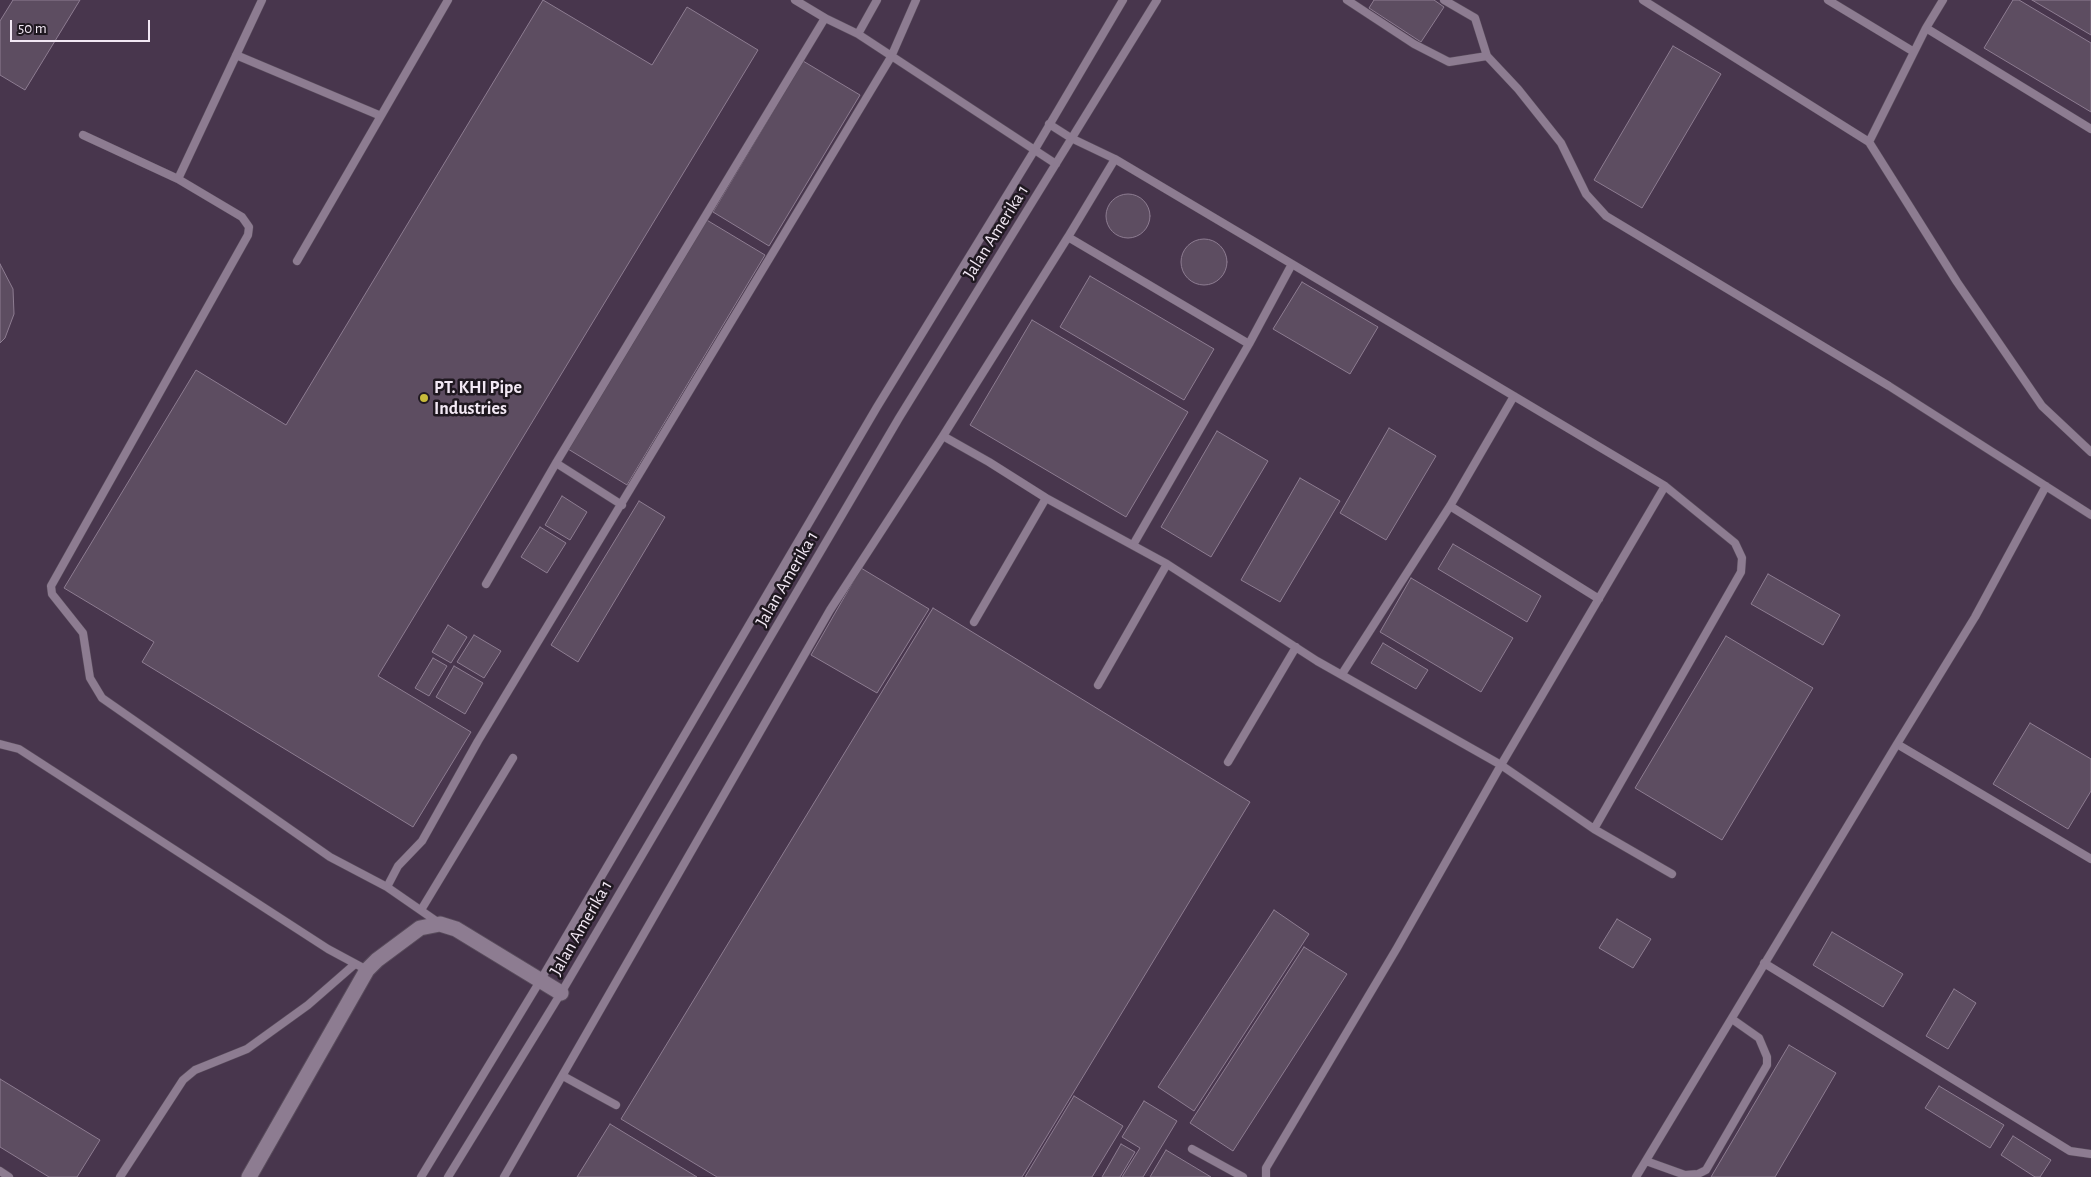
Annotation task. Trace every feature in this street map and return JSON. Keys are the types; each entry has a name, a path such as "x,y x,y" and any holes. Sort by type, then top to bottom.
{"street":[{"path":"249,1177 361,967 377,960 420,928 440,924 456,929 561,993"}],"lane":[{"path":"178,179 262,0"},
{"path":"297,260 448,0"},
{"path":"795,0 825,18 858,34 1056,164"},
{"path":"858,34 877,0"},
{"path":"387,887 398,866 422,842 478,741 891,57 916,0"},
{"name":"Jalan Amerika 1","path":"421,1177 540,981 872,416 1034,151 1122,0"},
{"name":"Jalan Amerika 1","path":"448,1177 561,993 899,418 1157,0"},
{"path":"1347,0 1414,44 1449,62 1487,56"},
{"path":"1444,0 1475,18 1487,56 1518,89 1561,143 1586,194 1606,216 1888,386 2091,515"},
{"path":"1643,0 1869,142 1956,282 2042,406 2091,452"},
{"path":"1828,0 1914,52"},
{"path":"1869,142 1926,28 1943,0"},
{"path":"486,584 556,463 825,18"},
{"path":"1926,28 2091,129"},
{"path":"236,55 381,116"},
{"path":"1049,124 1072,138 1115,159 1665,486 1735,543 1742,558 1741,572 1594,829"},
{"path":"83,135 178,179 242,217 249,227 248,235 51,586 52,594 83,633 90,678 102,698 330,857 387,887 440,924"},
{"path":"504,1177 830,610 943,436 1115,159"},
{"path":"1068,237 1249,344"},
{"path":"1132,545 1249,344 1292,264"},
{"path":"1342,674 1450,506 1514,396"},
{"path":"943,436 1046,498 1167,564 1316,661 1342,674 1501,766 1594,829 1672,874"},
{"path":"556,463 622,505"},
{"path":"1266,1177 1266,1168 1397,948 1665,486"},
{"path":"1636,1177 1975,617 2046,486"},
{"path":"974,622 1046,498"},
{"path":"1450,506 1599,599"},
{"path":"1098,685 1167,564"},
{"path":"1228,762 1296,647"},
{"path":"0,744 19,749 328,949 361,967 247,1049 195,1070 183,1080 120,1177"},
{"path":"1897,744 2091,860"},
{"path":"421,910 513,758"},
{"path":"1764,964 2033,1126 2070,1151 2091,1154"},
{"path":"1646,1161 1685,1175 1698,1174 1706,1170 1767,1065 1767,1056 1759,1038 1732,1020"},
{"path":"563,1076 616,1105"},
{"path":"1192,1149 1242,1177"},
{"path":"0,1171 9,1177"}],"shaded area":[{"path":"0,0 2091,0 2091,1177 0,1177"}],"building":[{"path":"13,0 80,0 25,90 0,75 0,21"},
{"name":"PT. KHI Pipe Industries","path":"543,0 652,65 687,7 758,50 378,676 471,732 413,827 142,662 154,642 64,588 196,370 286,425"},
{"path":"1374,0 1434,0 1444,7 1421,42 1369,8"},
{"path":"2013,0 2019,0 2091,43 2091,112 1984,48"},
{"path":"2032,0 2091,0 2091,35"},
{"path":"1673,46 1721,74 1642,208 1594,180"},
{"path":"803,61 860,95 769,246 713,212"},
{"path":"1132,194 1144,200 1149,208 1149,224 1144,232 1136,237 1124,238 1112,232 1107,224 1106,212 1112,200 1120,195"},
{"path":"705,219 765,255 627,485 568,449"},
{"path":"1204,239 1217,243 1223,249 1227,262 1223,275 1217,281 1204,285 1191,281 1185,275 1181,262 1185,249 1191,243"},
{"path":"0,264 13,289 14,314 5,338 0,343"},
{"path":"1090,276 1214,349 1184,400 1060,327"},
{"path":"1302,282 1378,327 1350,374 1273,329"},
{"path":"1032,320 1188,412 1126,517 970,425"},
{"path":"1389,428 1436,456 1386,540 1340,513"},
{"path":"1217,431 1268,461 1211,557 1161,527"},
{"path":"1300,478 1340,501 1280,602 1241,580"},
{"path":"562,496 587,512 570,540 545,525"},
{"path":"639,501 665,517 578,662 551,645"},
{"path":"540,527 566,543 547,573 521,557"},
{"path":"1453,544 1541,596 1527,622 1438,569"},
{"path":"861,568 929,609 877,693 811,655"},
{"path":"1768,574 1840,615 1823,645 1751,604"},
{"path":"1411,578 1513,638 1481,692 1380,632"},
{"path":"933,608 1250,802 1022,1177 717,1177 621,1119"},
{"path":"448,625 467,637 451,663 432,652"},
{"path":"474,635 501,651 484,678 457,662"},
{"path":"1726,636 1813,688 1722,840 1635,788"},
{"path":"1383,643 1428,670 1416,689 1371,663"},
{"path":"433,658 447,666 429,696 415,688"},
{"path":"454,666 483,683 465,714 436,697"},
{"path":"2030,723 2091,759 2091,791 2068,829 1993,784"},
{"path":"1274,910 1309,934 1194,1111 1158,1087"},
{"path":"1617,919 1651,939 1633,968 1599,948"},
{"path":"1832,932 1903,974 1883,1007 1813,965"},
{"path":"1304,947 1347,974 1233,1151 1190,1123"},
{"path":"1954,989 1976,1003 1948,1049 1926,1036"},
{"path":"1789,1045 1836,1073 1775,1177 1711,1177"},
{"path":"0,1079 100,1140 77,1177 49,1177 0,1147"},
{"path":"1939,1086 2004,1125 1990,1148 1925,1108"},
{"path":"1074,1096 1123,1126 1092,1177 1025,1177"},
{"path":"1144,1101 1177,1121 1143,1177 1122,1177 1140,1148 1122,1137"},
{"path":"610,1124 697,1177 577,1177"},
{"path":"2013,1136 2051,1160 2040,1177 2035,1177 2001,1155"},
{"path":"1121,1144 1135,1152 1120,1177 1102,1177"},
{"path":"1166,1150 1211,1177 1150,1177"}],"place":[{"name":"PT. KHI Pipe Industries","path":"424,398"}]}
